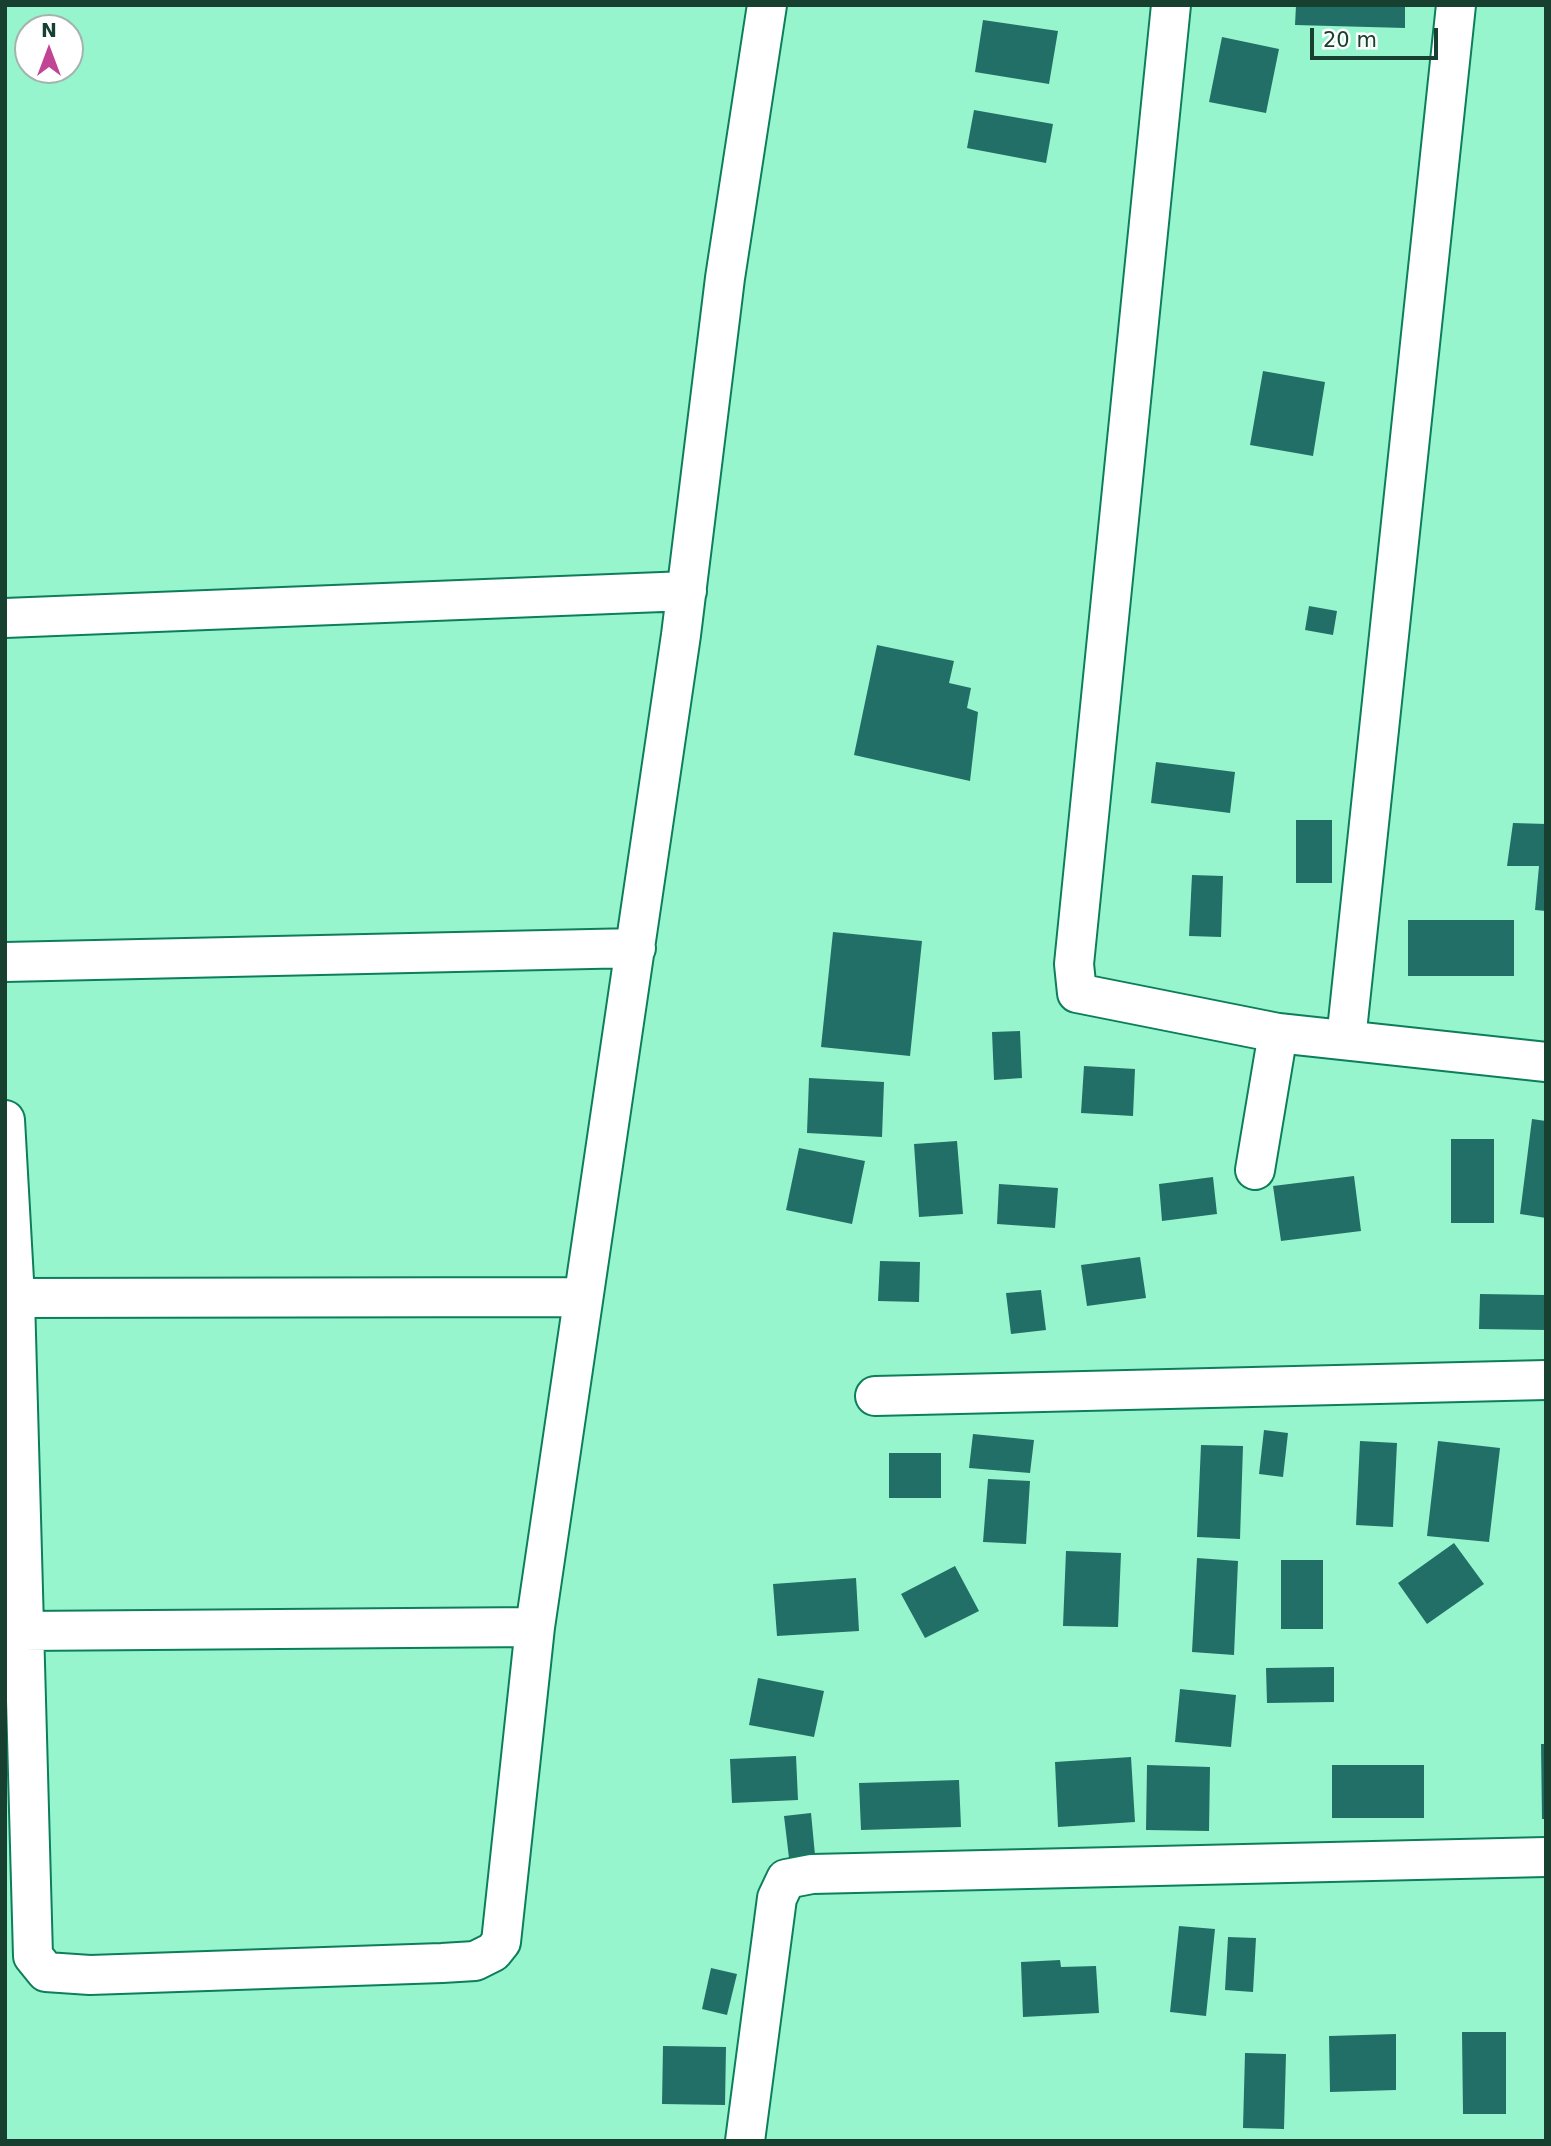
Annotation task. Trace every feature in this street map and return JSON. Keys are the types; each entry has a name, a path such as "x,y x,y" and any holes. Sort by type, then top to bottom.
{"street":[{"path":"5,1120 15,1298 11,1401 23,1631 33,1956 46,1972 90,1975 442,1964 475,1961 493,1952 501,1942 535,1627 636,948 687,591 725,278 767,5"},
{"path":"1171,5 1074,964 1077,993 1278,1033 1546,1062"},
{"path":"1346,1040 1456,5"},
{"path":"5,618 687,591"},
{"path":"5,962 636,948"},
{"path":"1255,1170 1278,1033"},
{"path":"15,1298 582,1297"},
{"path":"875,1396 1546,1380"},
{"path":"23,1631 535,1627"},
{"path":"745,2141 776,1898 786,1879 812,1874 1546,1857"}],"building":[{"path":"1296,5 1405,5 1405,28 1295,25"},
{"path":"983,20 1058,31 1049,84 975,72"},
{"path":"1222,37 1279,49 1266,113 1209,102"},
{"path":"974,110 1053,124 1046,163 967,148"},
{"path":"1263,371 1325,382 1313,456 1250,445"},
{"path":"1309,606 1337,611 1333,635 1305,630"},
{"path":"877,645 954,661 949,683 971,688 967,708 978,712 970,781 854,755"},
{"path":"1156,762 1235,772 1230,813 1151,803"},
{"path":"1296,820 1332,820 1332,883 1296,883"},
{"path":"1513,823 1546,824 1546,911 1535,910 1539,866 1507,866"},
{"path":"1192,875 1223,876 1221,937 1189,936"},
{"path":"1408,920 1514,920 1514,976 1408,976"},
{"path":"833,932 922,941 910,1056 821,1047"},
{"path":"1020,1031 1022,1078 994,1080 992,1032"},
{"path":"1084,1066 1135,1069 1133,1116 1081,1113"},
{"path":"809,1078 884,1082 882,1137 807,1133"},
{"path":"1532,1119 1546,1121 1546,1218 1520,1214"},
{"path":"1451,1139 1494,1139 1494,1223 1451,1223"},
{"path":"957,1141 963,1214 919,1217 914,1144"},
{"path":"799,1148 865,1161 852,1224 786,1210"},
{"path":"1354,1176 1361,1231 1281,1241 1273,1186"},
{"path":"1213,1177 1217,1214 1162,1221 1159,1184"},
{"path":"999,1184 1058,1188 1055,1228 997,1224"},
{"path":"1140,1257 1146,1298 1087,1306 1081,1265"},
{"path":"880,1261 920,1262 919,1302 878,1301"},
{"path":"1041,1290 1046,1330 1011,1334 1006,1293"},
{"path":"1480,1294 1546,1295 1546,1330 1479,1329"},
{"path":"1264,1430 1288,1433 1283,1477 1259,1474"},
{"path":"973,1434 1034,1440 1030,1473 969,1468"},
{"path":"1360,1441 1397,1443 1393,1527 1356,1525"},
{"path":"1438,1441 1500,1448 1489,1542 1427,1536"},
{"path":"1201,1445 1243,1446 1240,1539 1197,1537"},
{"path":"889,1453 941,1453 941,1498 889,1498"},
{"path":"988,1479 1030,1481 1026,1544 983,1542"},
{"path":"1454,1543 1484,1584 1427,1624 1398,1583"},
{"path":"1066,1551 1121,1553 1118,1627 1063,1626"},
{"path":"1197,1558 1238,1561 1234,1655 1192,1652"},
{"path":"1281,1560 1323,1560 1323,1629 1281,1629"},
{"path":"955,1566 979,1611 925,1638 901,1594"},
{"path":"856,1578 859,1631 777,1636 773,1584"},
{"path":"1334,1667 1334,1702 1267,1703 1266,1668"},
{"path":"758,1678 824,1691 814,1737 749,1725"},
{"path":"1180,1689 1236,1695 1231,1747 1175,1742"},
{"path":"1541,1744 1546,1744 1546,1819 1542,1819"},
{"path":"796,1756 798,1800 732,1803 730,1759"},
{"path":"1131,1757 1135,1822 1058,1827 1055,1762"},
{"path":"1147,1765 1210,1767 1209,1831 1146,1830"},
{"path":"1332,1765 1424,1765 1424,1818 1332,1818"},
{"path":"959,1780 961,1827 861,1830 859,1783"},
{"path":"811,1813 815,1855 789,1858 784,1816"},
{"path":"1179,1926 1215,1929 1206,2016 1170,2012"},
{"path":"1228,1937 1256,1938 1253,1992 1225,1990"},
{"path":"1060,1960 1061,1967 1096,1966 1099,2013 1023,2017 1021,1962"},
{"path":"711,1968 737,1974 727,2015 702,2009"},
{"path":"1462,2032 1506,2032 1506,2114 1463,2114"},
{"path":"1396,2034 1396,2090 1330,2092 1329,2036"},
{"path":"663,2046 726,2047 725,2105 662,2104"},
{"path":"1245,2053 1286,2054 1284,2129 1243,2128"}]}
